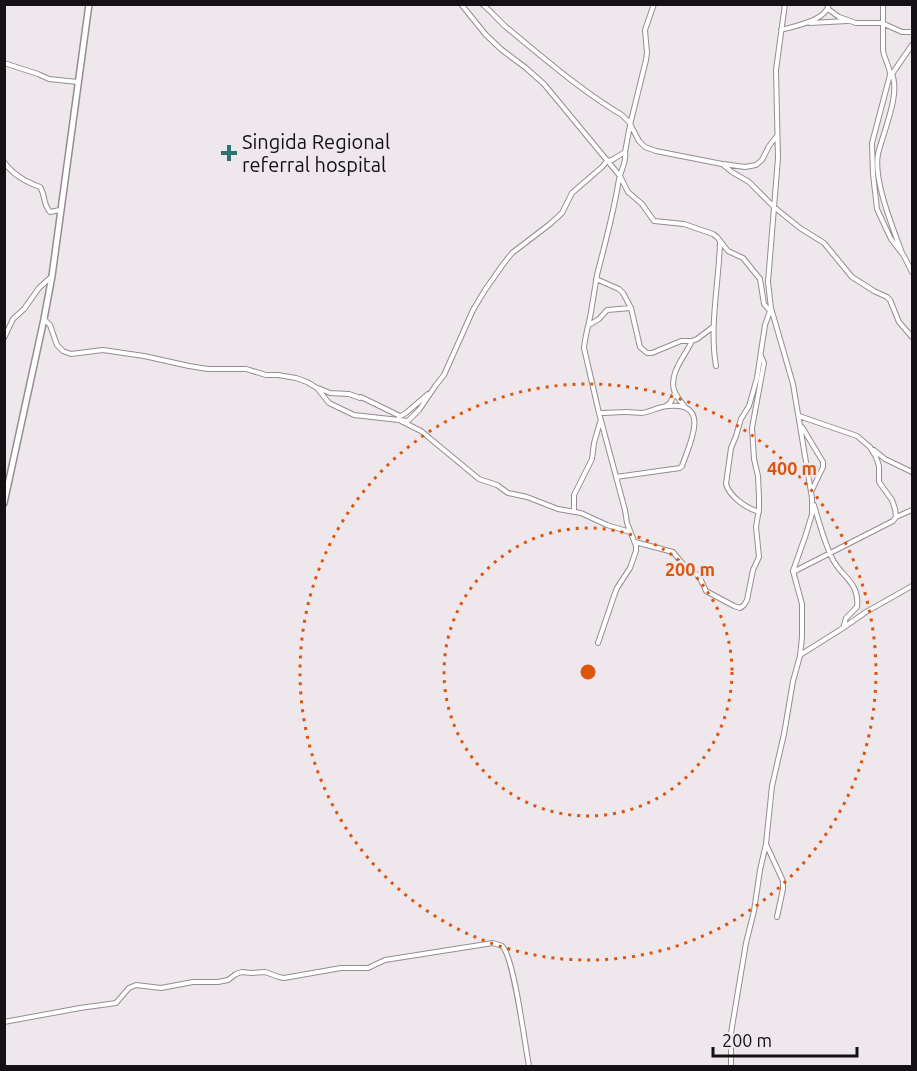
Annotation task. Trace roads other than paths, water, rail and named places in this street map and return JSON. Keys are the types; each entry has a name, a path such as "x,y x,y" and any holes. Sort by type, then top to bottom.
{"main road":[{"path":"4,502 52,276 89,4"}],"street":[{"path":"461,4 494,42 544,84 620,176 628,192 642,204 654,221 684,224 713,234 728,251 743,258 760,279 764,304 770,309"},
{"path":"482,4 504,26 564,76 622,114 645,147 745,167 756,165 762,160 778,135"},
{"path":"598,643 617,588 630,567 636,551 599,413 584,340 596,279 626,157 630,124 643,76 647,47 646,24 654,4"},
{"path":"785,4 776,70 778,135 768,282 770,309 793,384 812,498 819,524 830,553 856,592 857,607 846,618 843,628"},
{"path":"883,4 883,51 894,82 893,99 877,167 881,192 912,273"},
{"path":"781,30 806,23 822,15 828,7 838,17 860,23 882,23 902,32 912,32"},
{"path":"806,23 852,21"},
{"path":"904,256 891,239 877,209 872,144 882,99 891,72 912,45"},
{"path":"4,63 52,80 78,82"},
{"path":"400,419 426,396 444,375 473,310 512,253 557,218 572,193 607,161 625,152"},
{"path":"4,162 22,179 40,187 44,203 50,212 60,210"},
{"path":"722,164 754,186 774,207 800,228 824,243 852,277 887,297 899,322 912,337"},
{"path":"716,366 713,327 720,241"},
{"path":"4,338 14,319 52,276"},
{"path":"596,279 623,293 631,308 640,347 643,350 652,353 681,340 692,341 713,327"},
{"path":"588,326 595,323 610,309 631,308"},
{"path":"759,512 744,505 732,495 726,484 731,448 741,418 753,395 765,325 770,309"},
{"path":"44,319 50,325 57,345 63,351 71,354 103,350 208,369 246,369 266,375 296,378 330,393 361,397 421,431 479,479 497,485 511,494 518,494 558,509 575,512 631,532"},
{"path":"616,477 682,466 692,440 695,422 694,416 675,393 673,381 678,364 692,341"},
{"path":"634,542 673,552 702,580 706,591 734,606 740,608 744,605 753,570 759,559 756,527 759,512 758,476 754,459 752,428 764,363 761,356"},
{"path":"317,388 330,403 354,416 408,421 419,410 435,386"},
{"path":"665,406 670,403 675,393"},
{"path":"599,413 641,413 665,406 685,407"},
{"path":"799,415 857,436 885,459 912,472"},
{"path":"575,512 574,495 592,459 601,420"},
{"path":"800,424 823,462 811,492"},
{"path":"870,447 879,466 879,482 892,500 896,517"},
{"path":"731,1066 731,1034 766,844 772,786 800,656 802,604 793,572 812,514 812,498"},
{"path":"793,572 912,510"},
{"path":"800,656 866,612 912,586"},
{"path":"766,844 783,881 777,917"},
{"path":"4,1022 116,1003 129,988 136,985 161,988 193,982 218,982 228,980 242,972 265,972 284,978 341,968 368,968 385,960 493,944 504,948 510,965 529,1066"}],"place":[{"name":"Singida Regional referral hospital","path":"229,153"}]}
